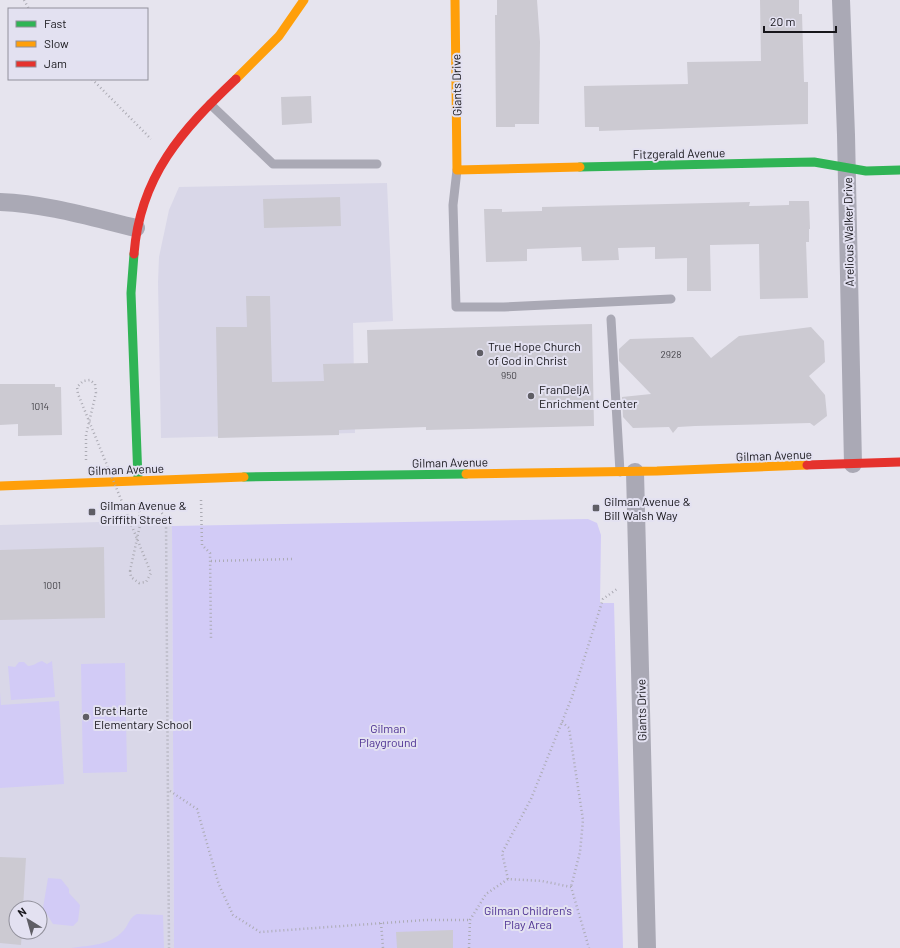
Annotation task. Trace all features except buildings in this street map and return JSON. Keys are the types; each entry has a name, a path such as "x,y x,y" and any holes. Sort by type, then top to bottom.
{"street":[{"path":"138,480 131,293 136,228 144,201 169,151 210,104 256,61 279,36 304,0"},
{"name":"Giants Drive","path":"455,0 457,170"},
{"name":"Arelious Walker Drive","path":"841,0 847,168 853,464"},
{"name":"Fitzgerald Avenue","path":"457,170 814,162 866,171 900,170"},
{"path":"0,202 30,203 136,228"},
{"name":"Gilman Avenue","path":"0,486 200,478 628,472 900,462"},
{"name":"Giants Drive","path":"628,472 638,576 647,948"}],"lane":[{"path":"210,104 273,164 377,164"},
{"path":"457,170 453,205 456,307 504,307 671,299"},
{"path":"611,319 628,472"}],"path":[{"path":"93,80 152,140 169,151"},
{"path":"86,435 87,428 89,421 96,393 97,390 93,382 87,380 78,384 78,394 87,416 90,423 93,431 102,452 123,504 132,526 135,533 138,540 150,570 148,579 139,583 133,580 130,571 134,556 137,540 138,532 140,525"},
{"path":"200,478 202,545 210,553 211,561 211,640"},
{"path":"138,480 166,519 169,948"},
{"path":"211,561 293,559"},
{"path":"508,879 502,853 531,799 562,722 604,599 638,576"},
{"path":"562,722 569,728 583,820 580,852 571,888 590,948"},
{"path":"169,790 197,809 219,885 233,915 260,932 381,923 470,920"},
{"path":"469,948 470,920 486,894 508,879 542,881 571,888"},
{"path":"381,923 382,948"}],"shaded area":[{"path":"387,183 393,321 353,323 355,433 161,438 158,282 159,257 169,210 179,187"},
{"name":"Bret Harte Elementary School","path":"99,522 172,526 174,948 0,948 0,525"}],"green space":[{"name":"Gilman Playground","path":"588,519 597,523 601,535 600,603 614,603 623,948 174,948 172,526"},
{"path":"42,661 47,664 52,661 55,697 11,700 8,666 15,667 19,662 24,662 30,666"},
{"path":"125,663 127,772 83,773 81,664"},
{"path":"0,692 1,705 59,701 64,784 0,788"},
{"path":"48,878 61,879 69,889 69,893 80,905 78,921 73,926 53,924 48,916 48,900 44,900"},
{"path":"137,914 163,915 164,948 71,948 99,944 112,939 124,930 131,919"}],"traffic: fast":[{"path":"580,167 814,162 866,171 900,170"},
{"path":"134,254 131,293 138,480"},
{"path":"244,477 466,474"}],"traffic: slow":[{"path":"236,79 279,36 304,0"},
{"path":"455,0 457,170 580,167"},
{"path":"466,474 657,471 807,465"},
{"path":"0,486 244,477"}],"traffic: jam":[{"path":"134,254 138,226 145,201 167,156 198,117 236,79"},
{"path":"807,465 900,462"}],"place":[{"name":"True Hope Church of God in Christ","path":"480,353"},
{"name":"FranDeljA Enrichment Center","path":"531,396"},
{"name":"Gilman Avenue & Bill Walsh Way","path":"596,508"},
{"name":"Gilman Avenue & Griffith Street","path":"92,512"},
{"name":"Bret Harte Elementary School","path":"86,717"}],"park label":[{"name":"Gilman Children's Play Area","path":"528,917"}]}
